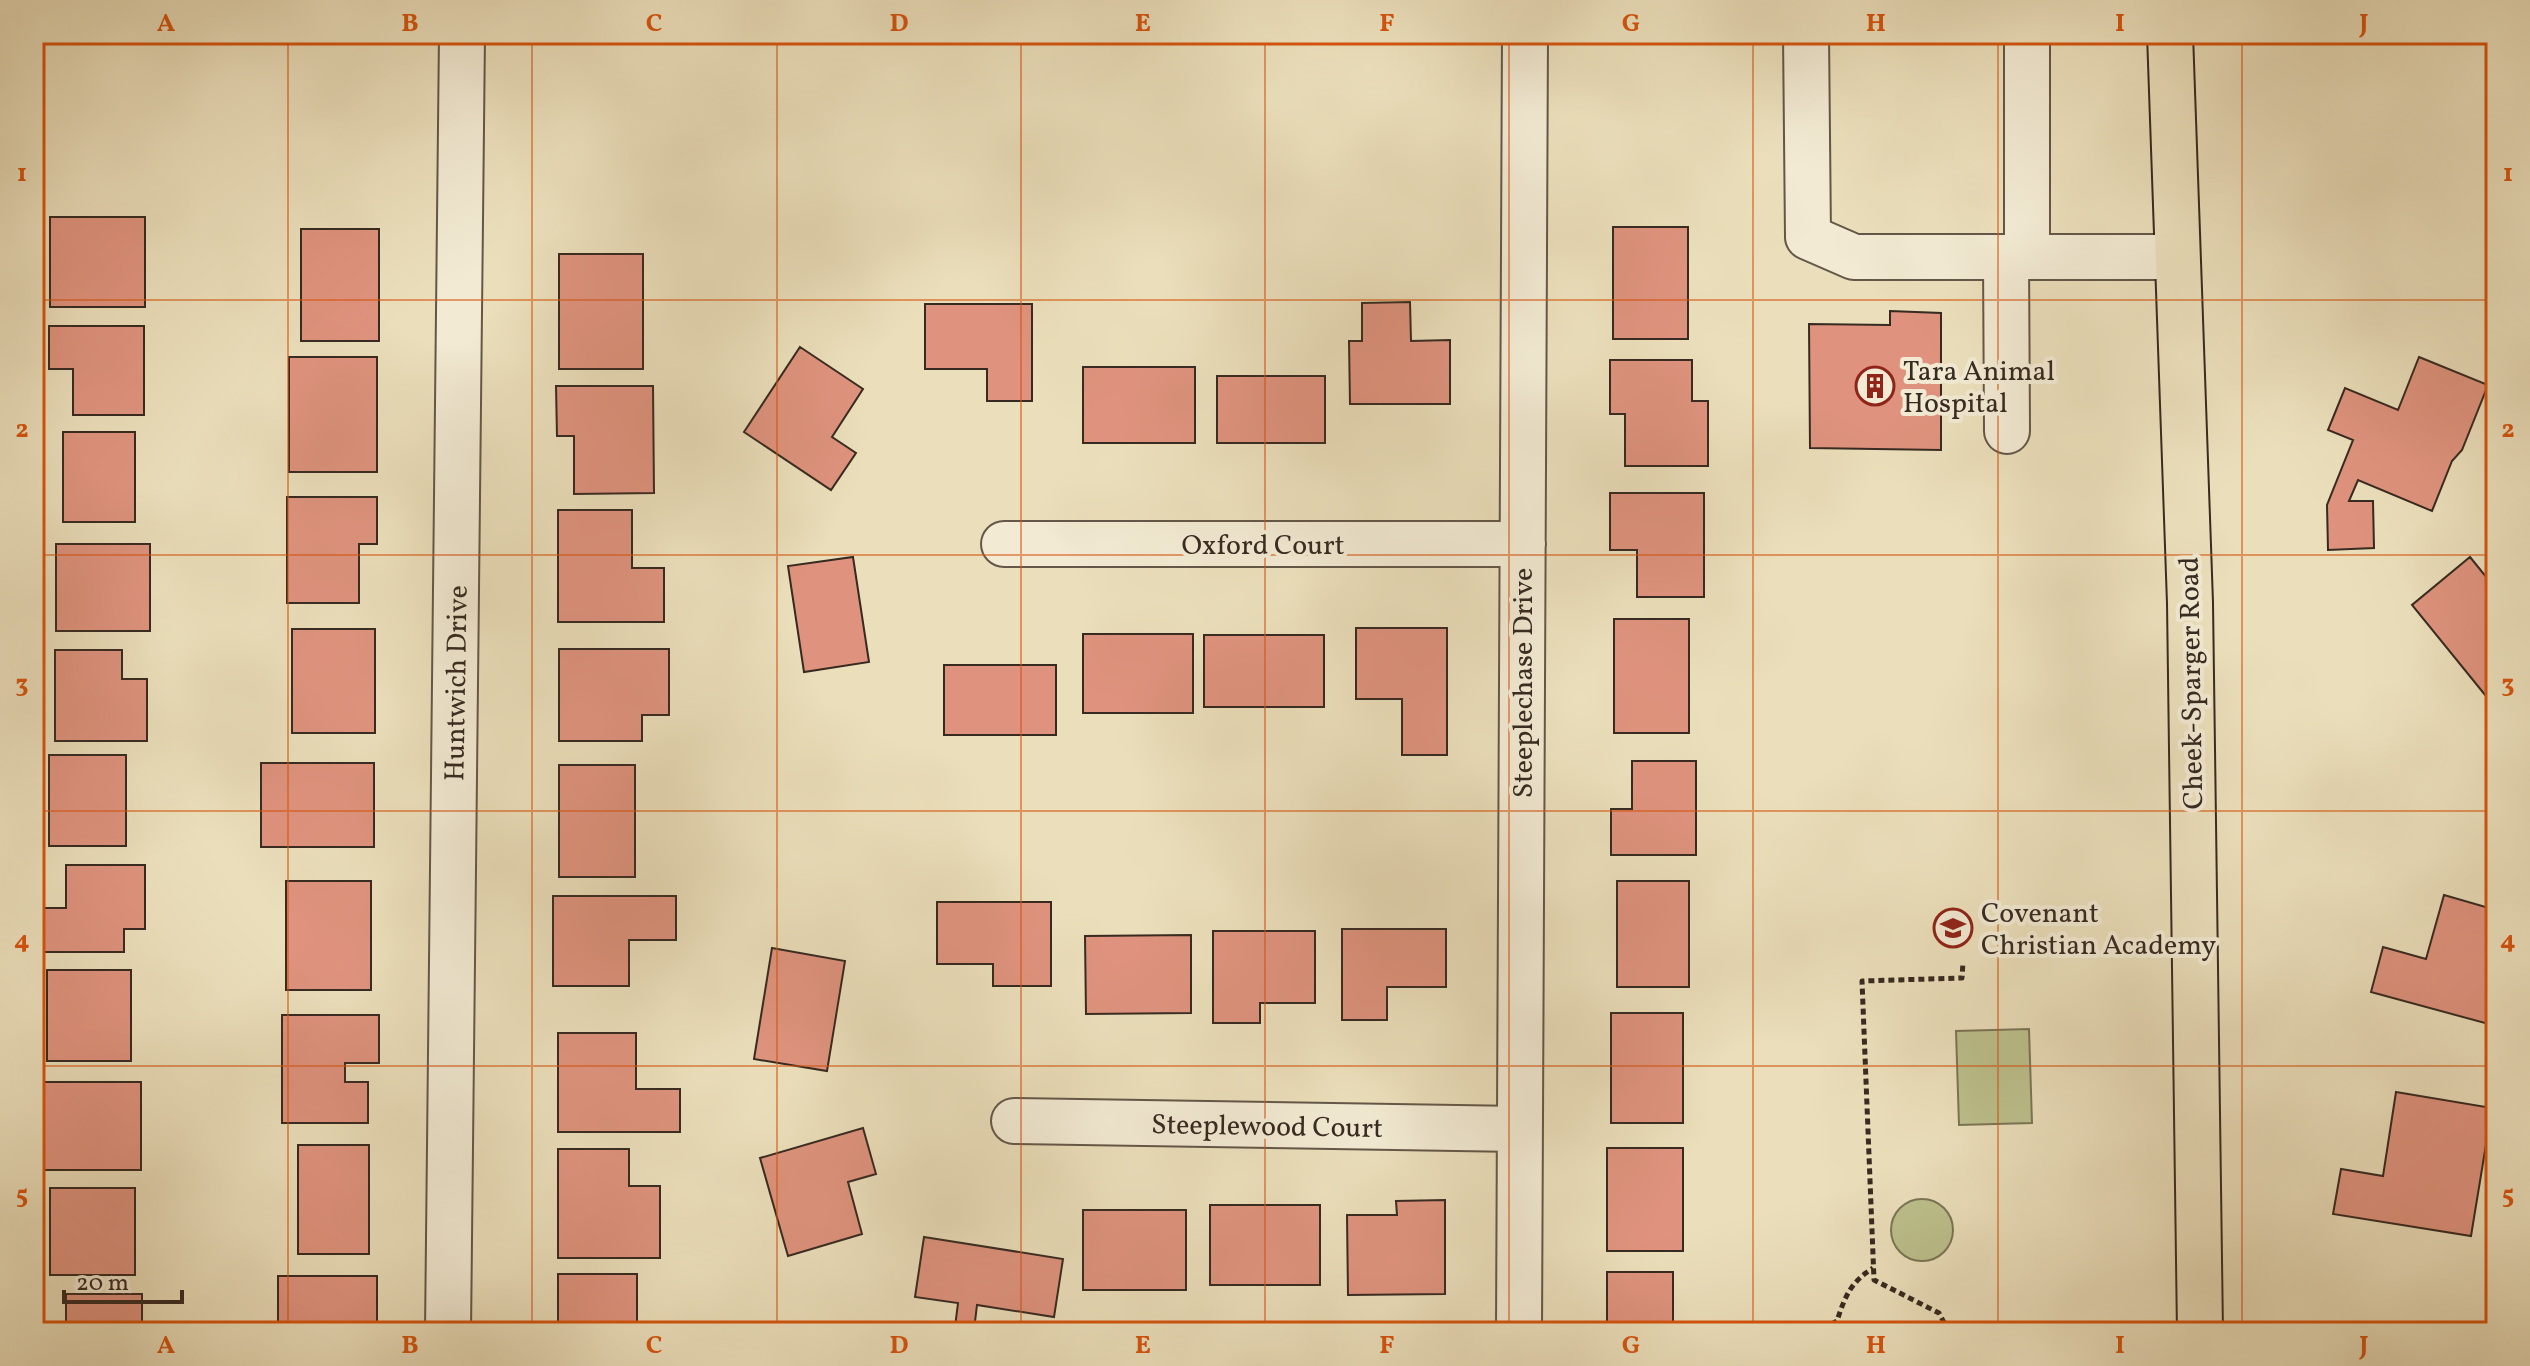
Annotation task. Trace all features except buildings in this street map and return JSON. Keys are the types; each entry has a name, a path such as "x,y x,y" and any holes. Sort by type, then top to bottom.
{"main road":[{"name":"Cheek-Sparger Road","path":"2170,34 2190,603 2200,1332"}],"street":[{"name":"Huntwich Drive","path":"448,1332 462,34"},
{"name":"Steeplechase Drive","path":"1519,1332 1525,34"},
{"path":"1806,34 1808,237 1854,257 2177,257"},
{"path":"2007,431 2027,34"},
{"name":"Oxford Court","path":"1004,544 1523,544"},
{"name":"Steeplewood Court","path":"1014,1121 1519,1129"}],"path":[{"path":"1949,1332 1939,1313 1874,1280 1862,981 1962,978 1963,962"},
{"path":"1828,1332 1828,1326 1837,1321 1857,1278 1874,1267"}],"green space":[{"path":"2029,1029 2032,1123 1959,1125 1956,1031"},
{"path":"1922,1199 1934,1201 1944,1208 1951,1218 1951,1242 1944,1252 1934,1259 1922,1261 1910,1259 1900,1252 1893,1242 1891,1230 1893,1218 1900,1208 1910,1201"}],"place":[{"name":"Tara Animal Hospital","path":"1875,386"},
{"name":"Covenant Christian Academy","path":"1953,928"}]}
